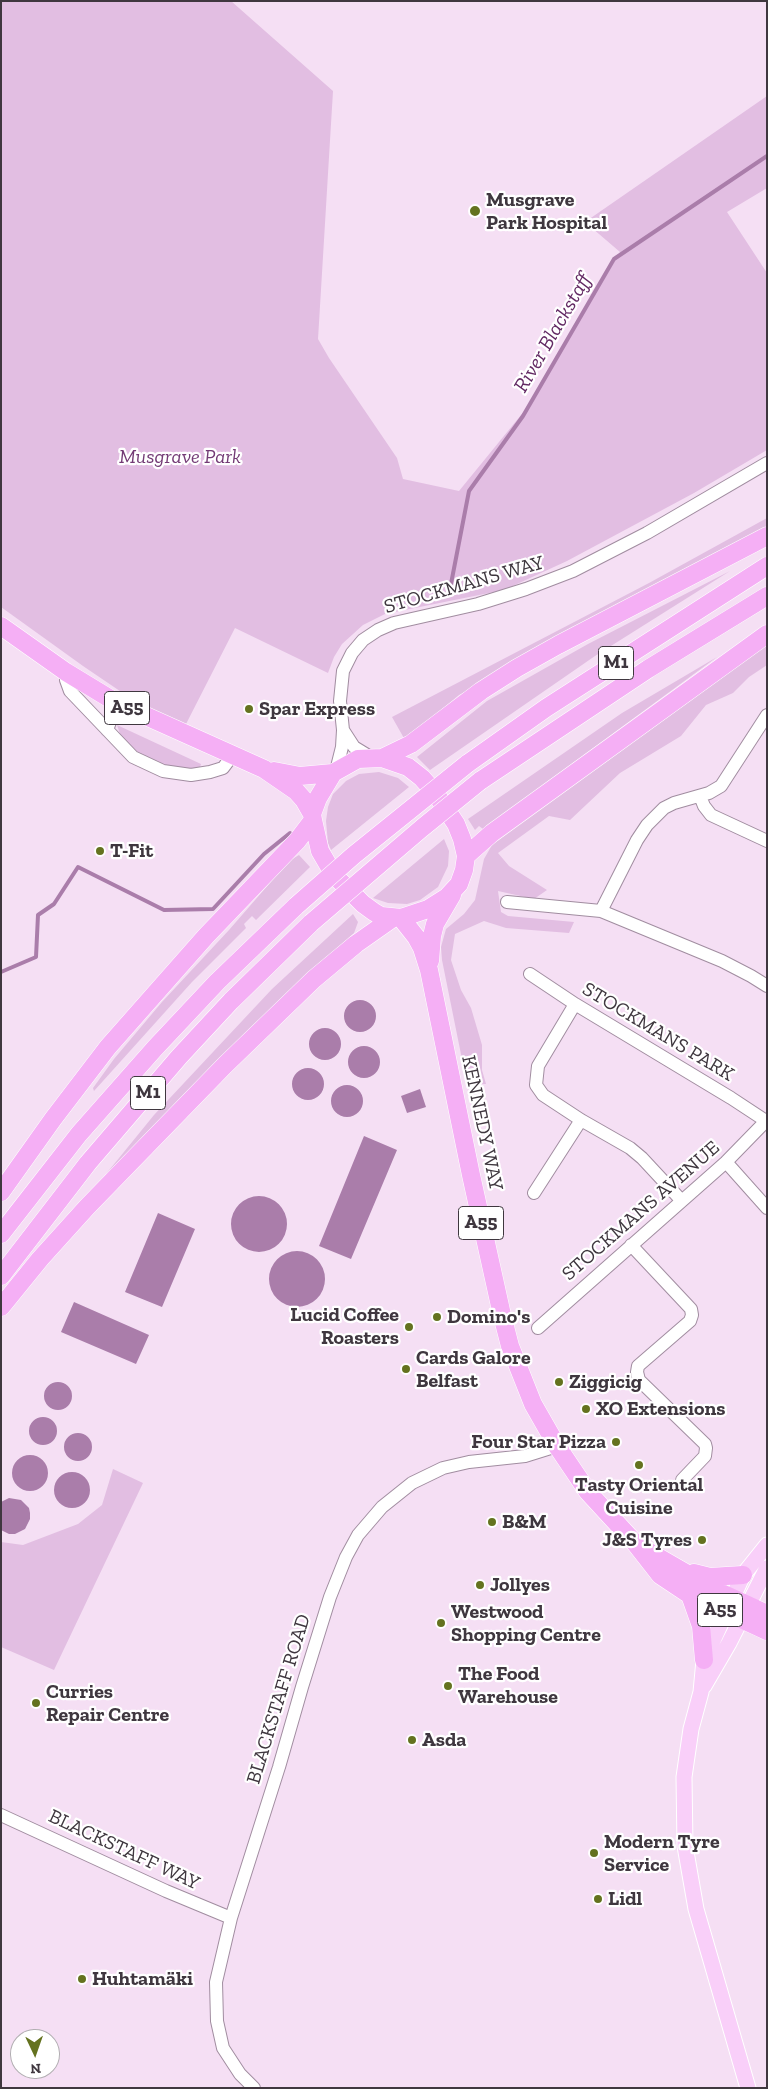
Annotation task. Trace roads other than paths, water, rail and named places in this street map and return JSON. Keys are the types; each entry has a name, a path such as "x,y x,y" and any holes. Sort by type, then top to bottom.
{"highway":[{"name":"M1","path":"377,758 411,744 481,691 526,664 767,536"},
{"name":"M1","path":"1,1234 80,1134 217,982 296,906 354,855 467,764 546,708 767,566"},
{"name":"M1","path":"1,1276 88,1163 179,1057 231,1001 311,923 414,834 480,781 648,669 767,596"},
{"name":"A55","path":"2,626 66,672 117,703 264,769 300,776 334,772 358,760 377,758"},
{"path":"377,758 408,766 432,789 456,824 466,856 492,832 767,634"},
{"name":"A55","path":"264,769 296,791 304,800 312,817 320,851 334,875 363,904 381,916 397,918"},
{"path":"1,1192 52,1119 108,1047 212,930 297,841 312,817 324,785 334,772"},
{"name":"A55","path":"459,884 466,856"},
{"path":"397,918 428,909 447,897 459,884"},
{"name":"KENNEDY WAY","path":"429,970 432,936 436,924 459,884"},
{"name":"M1","path":"1,1307 40,1259 87,1207 225,1065 314,979 356,944 397,918"},
{"name":"KENNEDY WAY","path":"397,918 416,937 422,948 429,970 471,1175 504,1323 528,1394 557,1446 588,1492 635,1543 660,1575 690,1595 728,1605 745,1613 767,1631"},
{"name":"KENNEDY WAY","path":"635,1543 684,1571 728,1605"},
{"path":"684,1571 710,1577 743,1575"},
{"path":"690,1595 702,1626 704,1660"},
{"name":"KENNEDY WAY","path":"745,1613 767,1614"}],"main road":[{"path":"748,2088 696,1909 686,1846 684,1794 686,1754 701,1692 704,1660 743,1575 767,1545"},
{"path":"701,1692 745,1613 767,1568"}],"street":[{"name":"STOCKMANS WAY","path":"334,772 342,747 343,730 340,701 343,671 352,653 363,640 394,622 478,604 526,589 573,571 647,533 767,463"},
{"path":"66,672 66,680 70,691 133,756 163,771 191,775 223,768 232,756"},
{"path":"107,730 117,703"},
{"path":"602,911 646,825 664,808 674,803 709,793 721,786 767,715"},
{"path":"343,730 354,747 377,758"},
{"path":"700,796 704,806 712,815 767,841"},
{"path":"507,902 602,911 722,961 767,986"},
{"name":"STOCKMANS PARK","path":"530,974 575,1004 766,1120"},
{"path":"575,1004 538,1066 536,1085 543,1095 581,1120 630,1148 642,1158 681,1200"},
{"path":"534,1192 581,1120"},
{"name":"STOCKMANS AVENUE","path":"538,1328 726,1162 766,1120"},
{"path":"726,1162 767,1208"},
{"path":"631,1245 691,1309 692,1315 690,1320 638,1366 637,1372 639,1380 705,1444 705,1456 682,1480"},
{"name":"BLACKSTAFF ROAD","path":"254,2088 229,2060 223,2048 217,2021 216,1982 231,1918 330,1597 346,1557 358,1535 382,1506 412,1483 443,1468 469,1462 525,1456 557,1446"},
{"name":"BLACKSTAFF WAY","path":"1,1815 166,1891 231,1918"}],"waterway":[{"name":"River Blackstaff","path":"450,589 469,491 523,416 614,259 767,156"},
{"name":"River Blackstaff","path":"1,972 36,957 38,915 54,904 78,867 164,910 213,909 264,854 290,833"}],"place":[{"name":"Musgrave Park Hospital","path":"475,211"},
{"name":"Spar Express","path":"249,709"},
{"name":"T-Fit","path":"100,851"},
{"name":"Domino's","path":"437,1317"},
{"name":"Lucid Coffee Roasters","path":"409,1327"},
{"name":"Cards Galore Belfast","path":"406,1369"},
{"name":"Ziggicig","path":"559,1382"},
{"name":"XO Extensions","path":"586,1409"},
{"name":"Four Star Pizza","path":"616,1442"},
{"name":"Tasty Oriental Cuisine","path":"639,1465"},
{"name":"B&M","path":"492,1522"},
{"name":"J&S Tyres","path":"702,1540"},
{"name":"Jollyes","path":"480,1585"},
{"name":"Westwood Shopping Centre","path":"441,1623"},
{"name":"The Food Warehouse","path":"448,1686"},
{"name":"Curries Repair Centre","path":"36,1703"},
{"name":"Asda","path":"412,1740"},
{"name":"Modern Tyre Service","path":"594,1853"},
{"name":"Lidl","path":"598,1899"},
{"name":"Huhtamäki","path":"82,1979"}],"park label":[{"name":"Musgrave Park","path":"180,457"}]}
